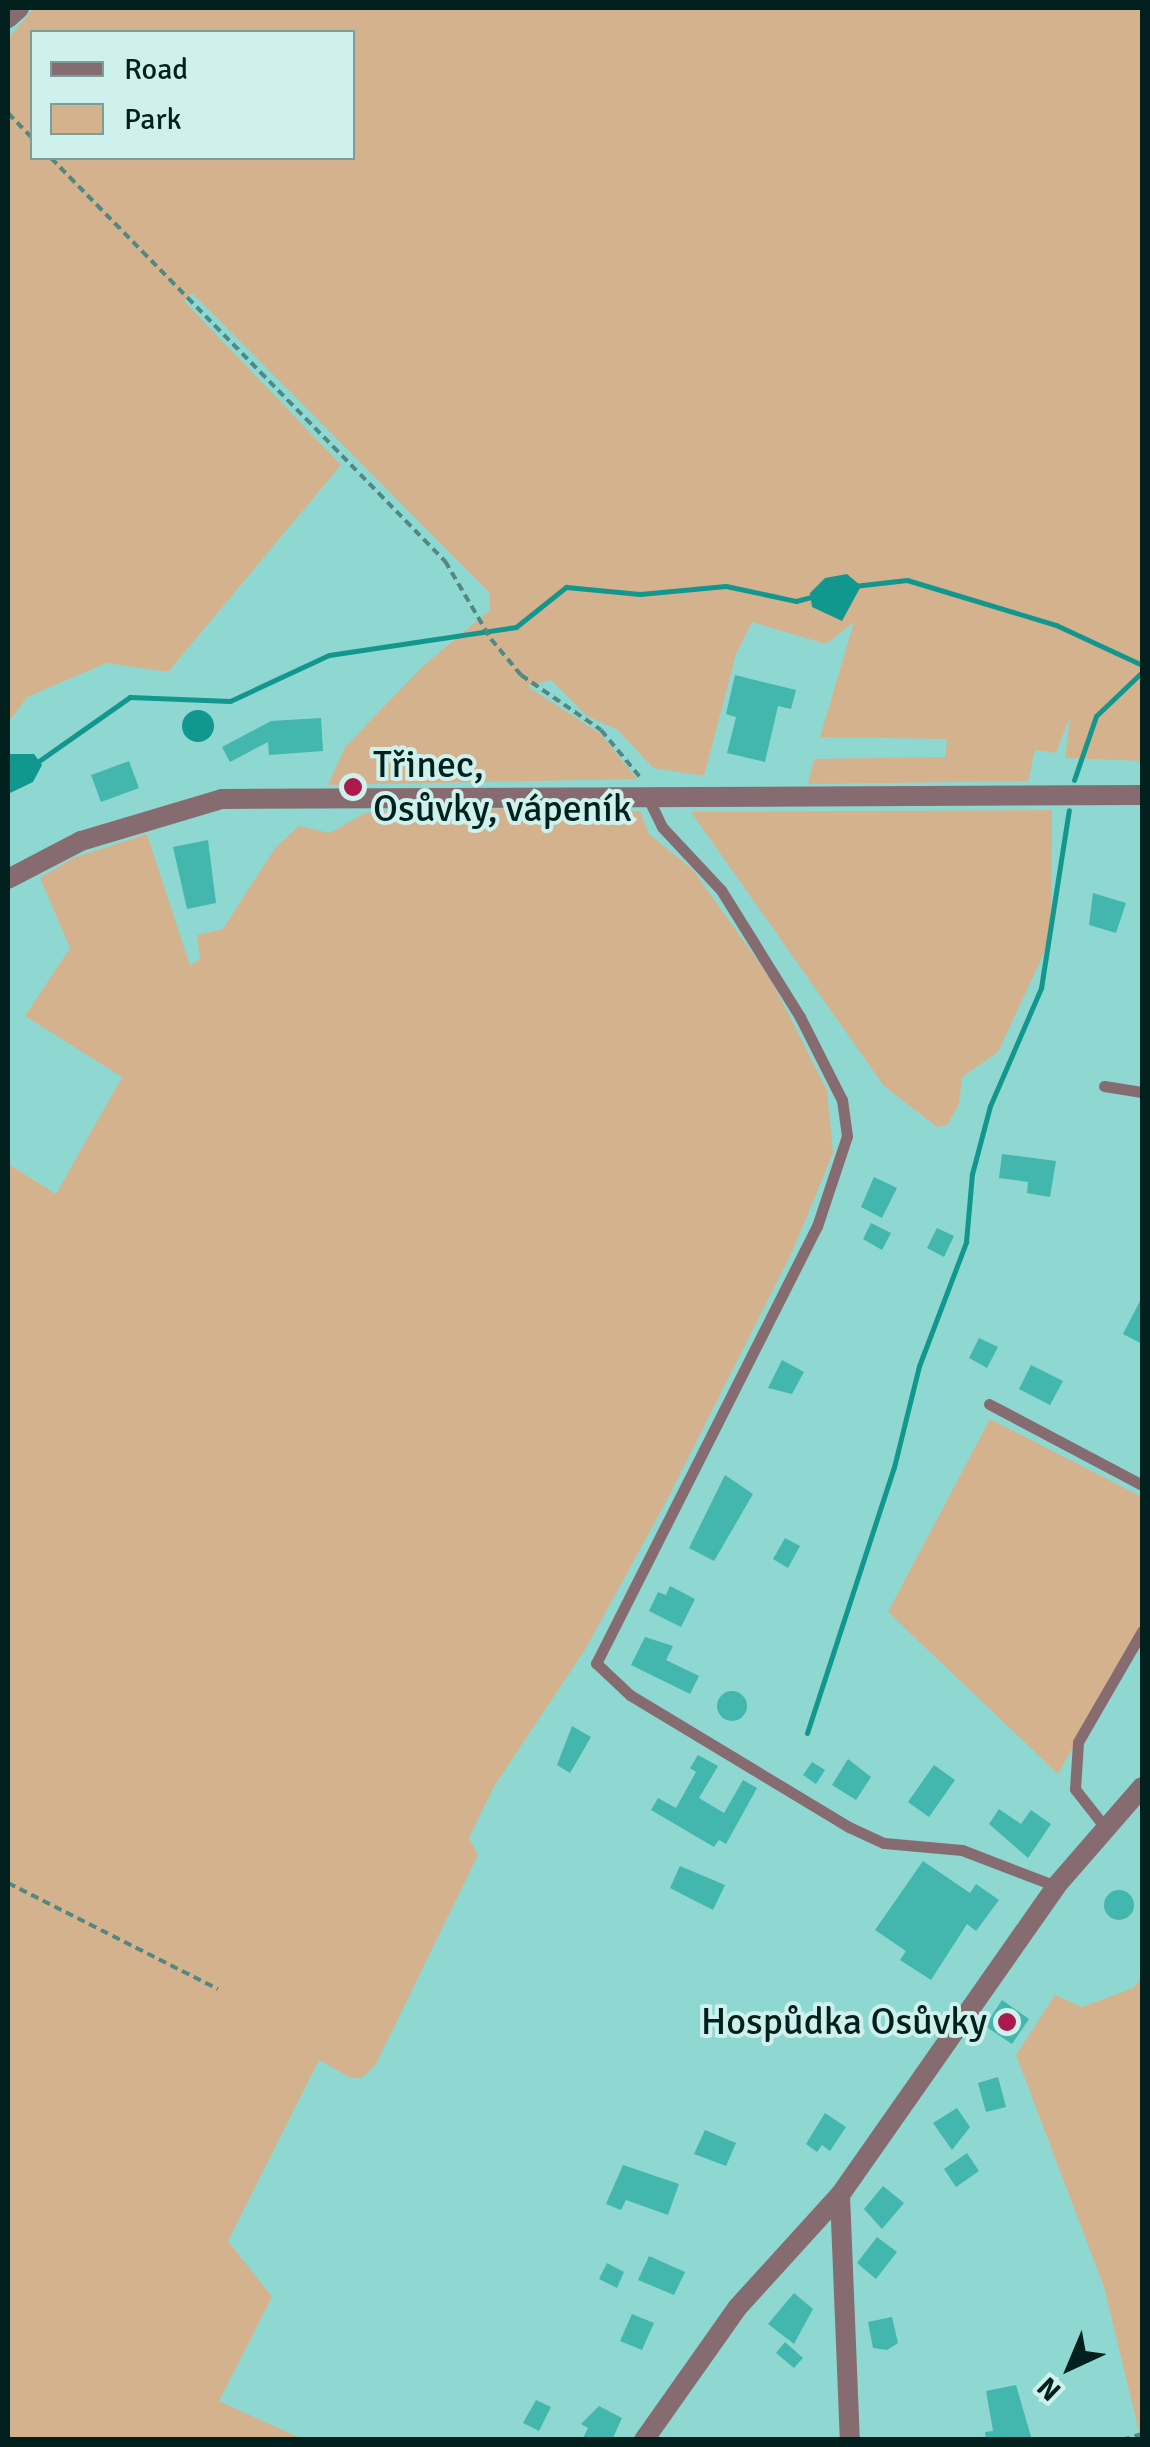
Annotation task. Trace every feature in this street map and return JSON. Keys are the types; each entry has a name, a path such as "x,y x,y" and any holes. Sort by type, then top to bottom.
{"street":[{"path":"8,18 19,8"},
{"path":"8,879 81,841 222,799 1142,795"},
{"path":"644,2440 676,2386 736,2308 840,2196 1056,1886 1108,1831 1142,1787"},
{"path":"840,2196 850,2440"}],"lane":[{"path":"647,796 662,828 721,890 800,1017 842,1100 847,1136 817,1226 596,1662 630,1695 849,1828 884,1843 962,1850 1056,1886"},
{"path":"1104,1086 1142,1092"},
{"path":"989,1404 1142,1486"},
{"path":"1108,1831 1075,1788 1078,1742 1142,1631"}],"path":[{"path":"8,113 30,136"},
{"path":"53,160 444,560 490,639 521,675 617,746 647,796"},
{"path":"8,1883 218,1989"},
{"path":"1122,2440 1142,2434"}],"green space":[{"path":"34,8 1142,8 1142,761 1065,758 1070,717 1056,753 1035,750 1028,781 808,784 814,759 945,757 947,739 820,737 854,622 826,644 752,622 736,654 704,776 653,768 618,730 587,716 551,680 527,686 601,734 637,779 328,785 345,747 423,666 490,610 489,592 192,293 184,301 341,465 168,672 106,663 27,697 8,723 8,39"},
{"path":"457,808 640,811 649,834 693,870 770,978 827,1090 833,1153 793,1250 667,1500 586,1648 493,1788 469,1838 478,1855 376,2064 362,2078 351,2078 319,2060 228,2241 272,2297 219,2401 302,2439 8,2439 8,1164 56,1194 122,1077 25,1016 70,948 40,878 73,858 147,834 190,966 200,959 197,935 223,929 275,848 299,826 330,833 365,813"},
{"path":"1052,810 1051,938 998,1052 962,1077 959,1104 947,1125 937,1127 884,1086 691,812"},
{"path":"990,1419 1142,1497 1142,1623 1058,1774 888,1612"},
{"path":"1142,1977 1141,2440 1104,2287 1016,2055 1055,1995 1082,2007 1133,1988"}],"water":[{"path":"847,574 861,586 842,621 812,607 810,593 825,578"},
{"path":"198,710 209,715 214,726 209,737 198,742 187,737 182,726 187,715"},
{"path":"8,754 34,754 42,765 33,782 8,794"}],"building":[{"path":"735,675 796,690 791,709 778,706 765,762 727,753 736,717 726,714"},
{"path":"321,718 323,751 269,755 268,742 230,762 222,747 271,721"},
{"path":"129,761 139,788 101,802 91,775"},
{"path":"208,840 216,903 187,909 173,847"},
{"path":"1093,893 1126,903 1116,933 1089,925"},
{"path":"1002,1154 1056,1161 1050,1197 1027,1193 1028,1182 999,1178"},
{"path":"874,1177 897,1188 882,1218 861,1207"},
{"path":"871,1223 891,1233 882,1250 863,1239"},
{"path":"937,1228 954,1236 944,1257 927,1248"},
{"path":"1142,1297 1142,1344 1123,1334"},
{"path":"979,1338 998,1347 987,1368 969,1358"},
{"path":"782,1360 804,1372 792,1394 768,1388"},
{"path":"1031,1365 1063,1381 1050,1405 1019,1389"},
{"path":"725,1475 753,1494 714,1561 689,1548"},
{"path":"785,1538 800,1546 788,1568 773,1559"},
{"path":"670,1586 695,1599 681,1627 649,1611 658,1592 666,1595"},
{"path":"645,1637 673,1646 666,1660 699,1676 690,1694 631,1665"},
{"path":"732,1691 743,1695 747,1706 743,1717 732,1721 721,1717 717,1706 721,1695"},
{"path":"572,1726 591,1737 570,1773 557,1765"},
{"path":"698,1755 718,1766 699,1798 724,1813 743,1780 757,1788 726,1844 719,1840 714,1847 651,1810 658,1798 676,1808 696,1772 690,1768"},
{"path":"848,1759 871,1777 856,1800 832,1785"},
{"path":"812,1762 825,1770 816,1784 803,1775"},
{"path":"934,1765 955,1780 929,1817 908,1802"},
{"path":"999,1809 1021,1824 1031,1810 1051,1824 1028,1858 989,1824"},
{"path":"923,1861 970,1893 976,1884 999,1900 976,1931 967,1924 931,1980 900,1960 906,1951 875,1930"},
{"path":"680,1866 725,1885 713,1910 670,1888"},
{"path":"1119,1890 1130,1894 1134,1905 1130,1916 1119,1920 1108,1916 1104,1905 1108,1894"},
{"name":"Hospůdka Osůvky","path":"1002,2000 1029,2019 1012,2044 985,2026"},
{"path":"998,2077 1006,2107 986,2112 978,2083"},
{"path":"957,2108 970,2127 952,2150 933,2123"},
{"path":"825,2113 846,2127 830,2151 822,2145 817,2152 806,2144"},
{"path":"705,2130 736,2143 726,2166 694,2154"},
{"path":"967,2153 979,2171 956,2187 944,2169"},
{"path":"623,2165 679,2184 668,2215 626,2200 621,2210 606,2204"},
{"path":"883,2186 904,2203 882,2229 864,2209"},
{"path":"877,2237 897,2252 876,2279 857,2263"},
{"path":"649,2256 685,2272 674,2295 638,2280"},
{"path":"607,2263 624,2272 617,2288 599,2279"},
{"path":"794,2293 813,2309 794,2344 768,2324"},
{"path":"632,2314 654,2323 642,2350 620,2341"},
{"path":"892,2317 898,2343 887,2350 873,2348 868,2322"},
{"path":"785,2342 803,2358 794,2368 776,2353"},
{"path":"1016,2385 1032,2440 986,2440 985,2432 993,2431 986,2391"},
{"path":"536,2400 551,2407 539,2431 523,2423"},
{"path":"599,2406 622,2418 612,2440 582,2440 588,2428 581,2424"}],"waterway":[{"path":"854,586 907,580 1056,625 1142,665"},
{"path":"36,763 130,697 230,701 329,655 516,627 566,587 640,594 726,586 796,601 815,596"},
{"path":"1074,780 1096,716 1142,672"},
{"path":"807,1733 894,1467 919,1366 966,1242 972,1174 990,1106 1041,988 1069,810"}],"place":[{"name":"Třinec, Osůvky, vápeník","path":"353,787"},
{"name":"Hospůdka Osůvky","path":"1007,2022"}]}
